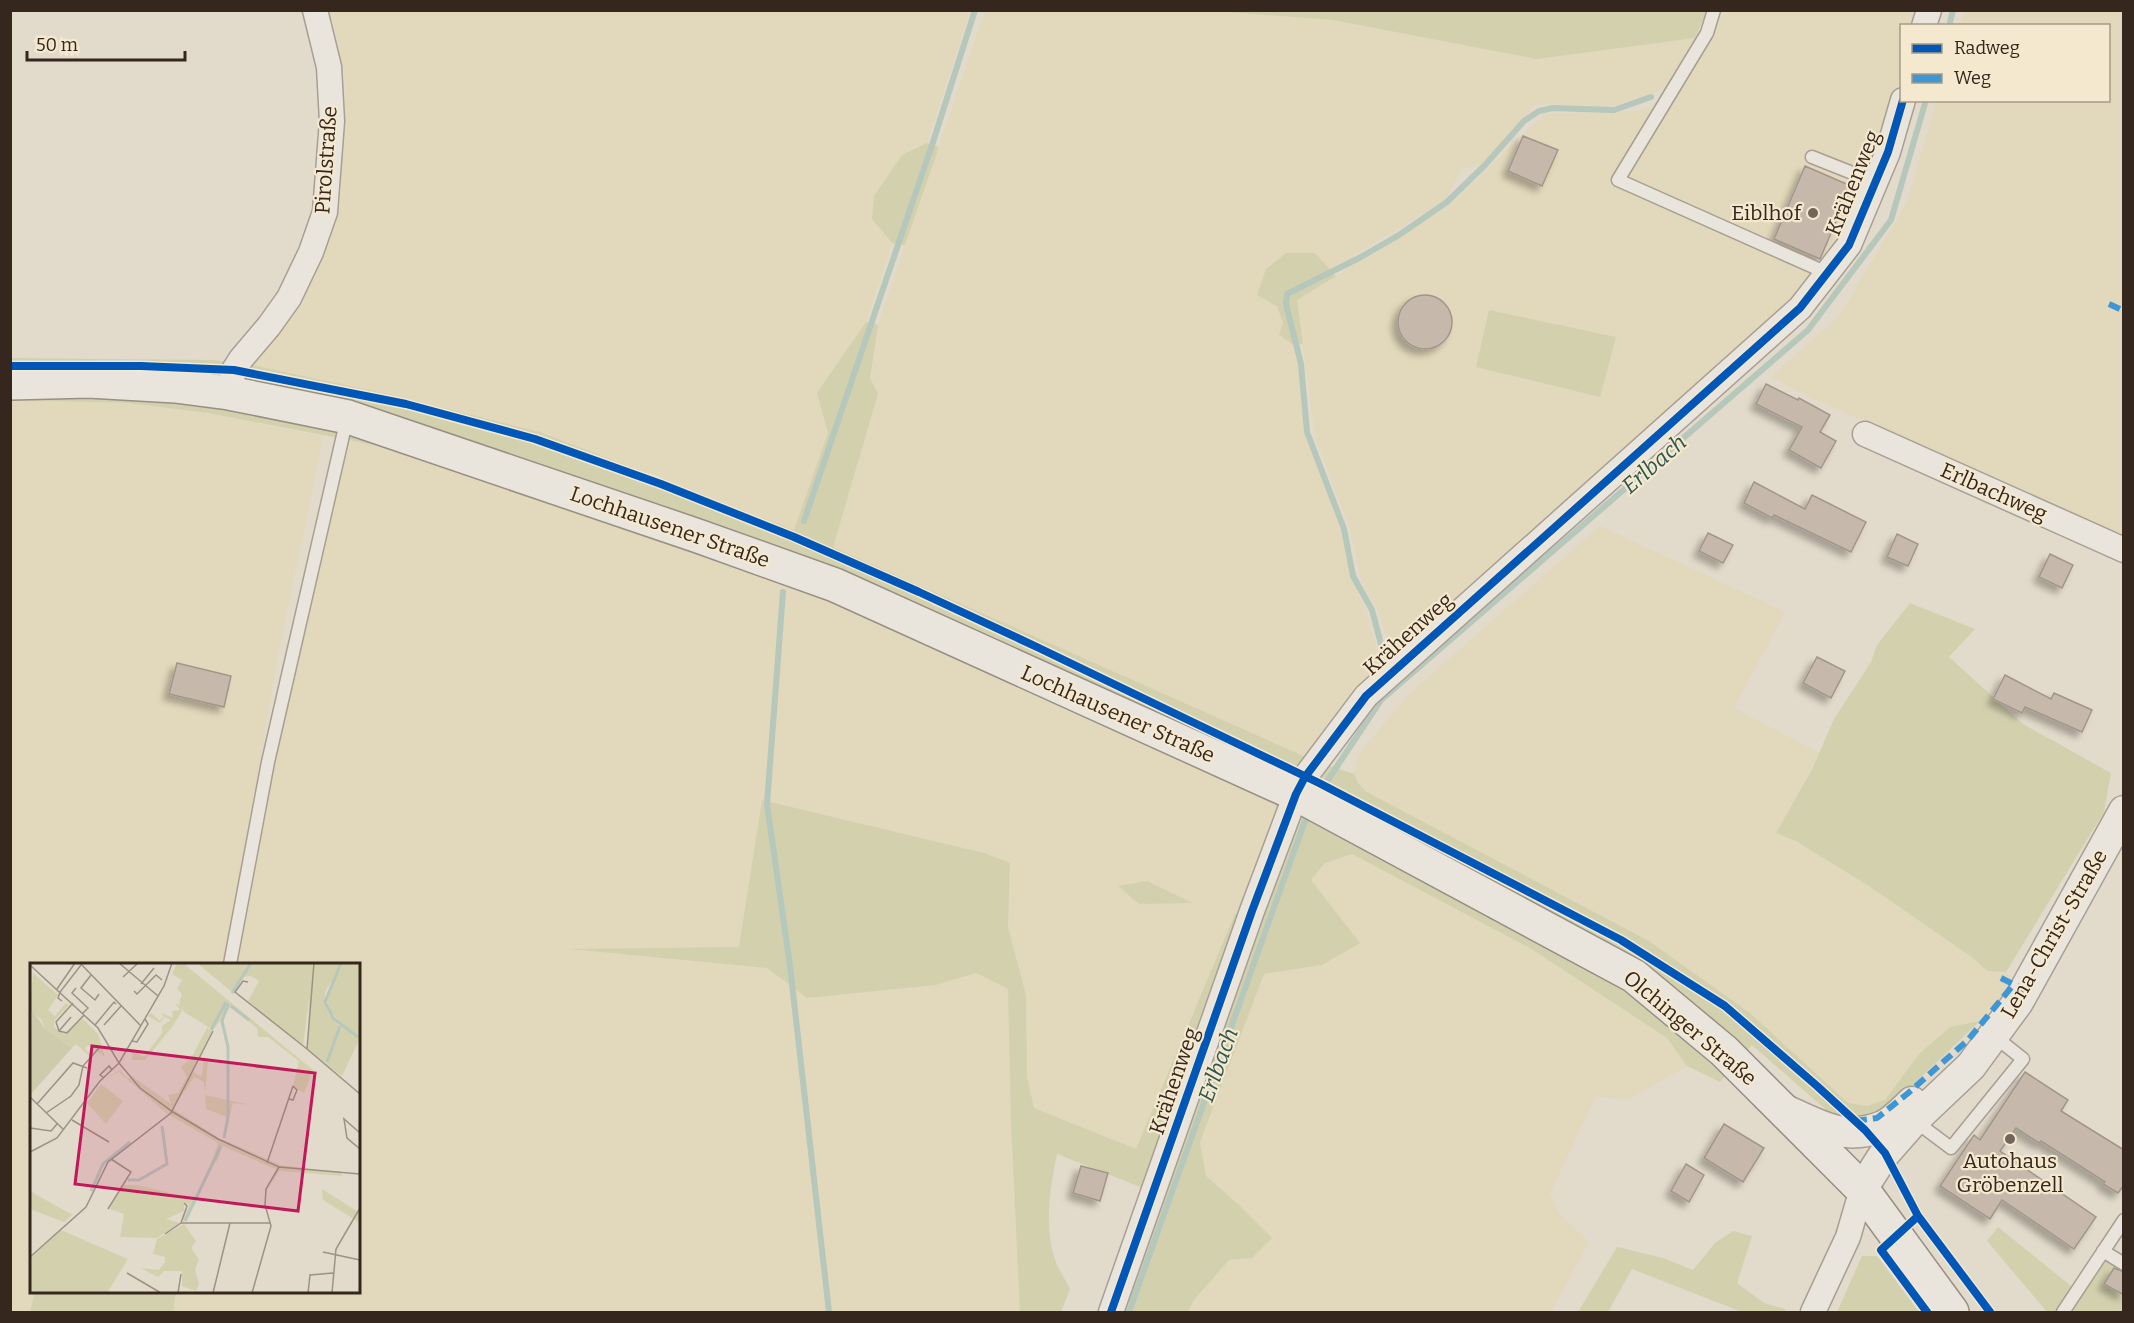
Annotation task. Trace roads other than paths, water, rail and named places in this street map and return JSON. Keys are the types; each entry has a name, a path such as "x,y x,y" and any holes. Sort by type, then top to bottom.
{"main road":[{"name":"Lochhausener Straße","path":"10,383 89,381 175,386 229,393 348,417 835,585 1296,794"},
{"name":"Olchinger Straße","path":"1296,794 1634,976 1724,1051 1862,1188 1953,1312"}],"street":[{"name":"Pirolstraße","path":"229,393 234,370 289,298 311,252 325,212 332,121 329,68 315,10"},
{"name":"Krähenweg","path":"1111,1312 1252,911 1296,794 1305,777 1366,696 1800,308 1849,245 1888,152 1902,102"},
{"name":"Erlbachweg","path":"1865,434 2124,550"},
{"name":"Lena-Christ-Straße","path":"1862,1188 1886,1153 1914,1120 1971,1066 2018,1002 2124,812"},
{"path":"1781,1108 1831,1130 1850,1134 1884,1125 1993,1035"},
{"path":"1813,1312 1848,1237 1862,1188"}],"lane":[{"path":"1714,10 1707,33 1618,180 1827,273"},
{"path":"1812,158 1875,182"},
{"path":"230,963 268,762 348,417"},
{"path":"1914,1120 1951,1148 2023,1059 1993,1035"},
{"path":"2063,1312 2124,1220"},
{"path":"2103,1251 2124,1264"}],"waterway":[{"path":"804,521 933,142 975,10"},
{"name":"Erlbach","path":"1950,24 1953,10"},
{"path":"1382,648 1372,610 1353,576 1344,529 1307,432 1301,364 1286,304 1287,294 1359,258 1399,235 1447,202 1485,165 1524,121 1539,111 1553,108 1614,110 1651,97"},
{"name":"Erlbach","path":"1322,789 1381,700 1808,330 1891,220 1925,102"},
{"path":"783,592 767,804 790,966 829,1312"},
{"name":"Erlbach","path":"1129,1312 1306,818"}],"place":[{"name":"Eiblhof","path":"1813,213"},
{"name":"Autohaus Gröbenzell","path":"2010,1139"}]}
